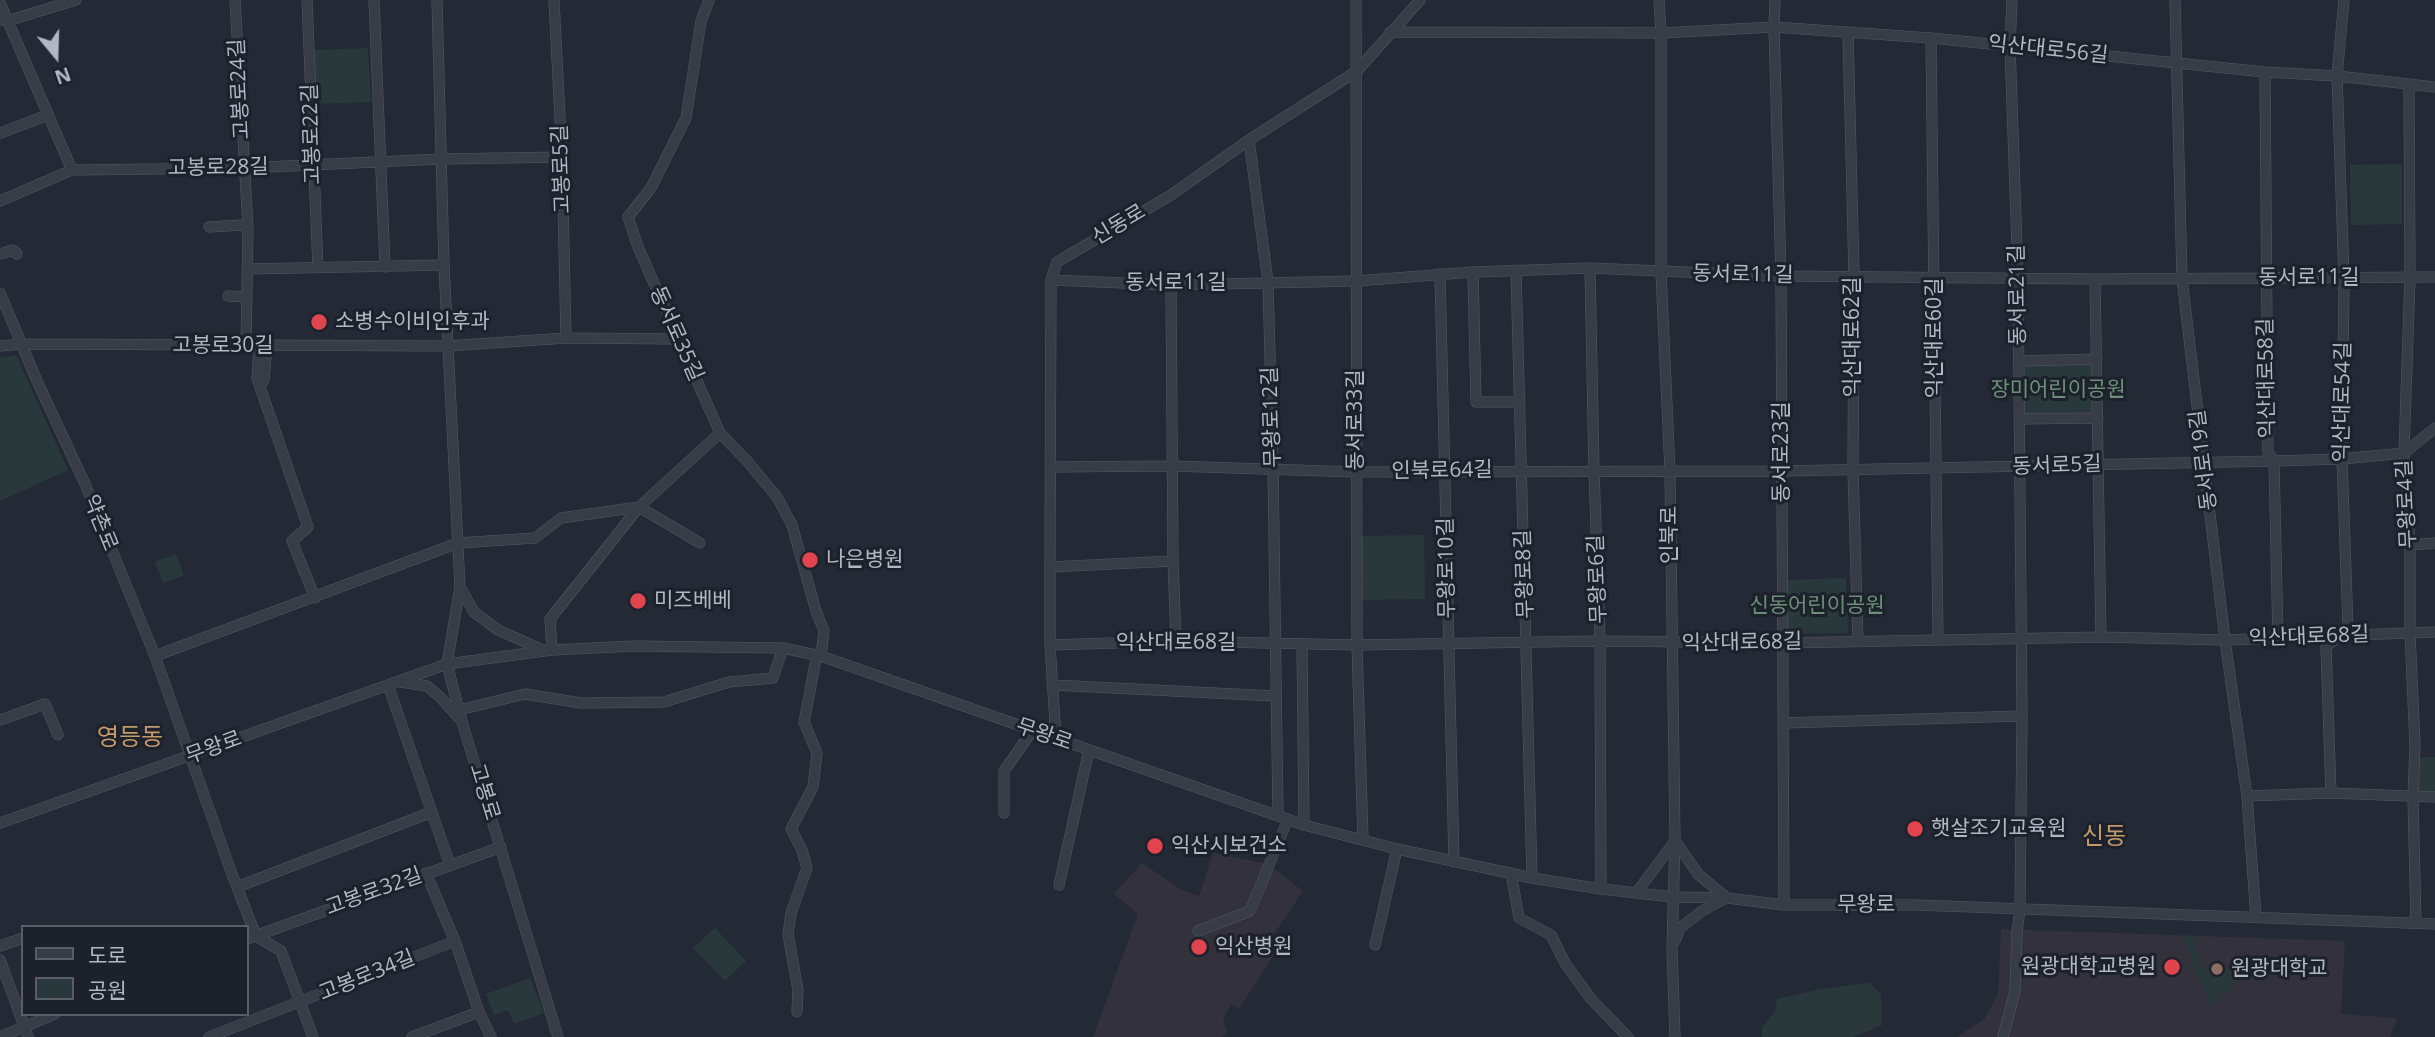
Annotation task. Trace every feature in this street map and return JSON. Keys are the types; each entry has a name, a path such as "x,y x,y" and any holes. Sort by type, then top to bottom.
{"street":[{"path":"4,20 76,0"},
{"name":"고봉로24길","path":"235,0 248,227 246,347"},
{"name":"고봉로22길","path":"307,0 318,268"},
{"path":"374,0 385,267"},
{"name":"고봉로","path":"437,0 447,346 460,587 447,664 462,722 558,1037"},
{"name":"고봉로5길","path":"554,0 562,157 566,338"},
{"name":"동서로35길","path":"709,0 701,21 686,118 651,188 628,216 638,247 720,433 777,497 792,525 824,631 804,722 817,753 813,787 791,829 802,850 807,868 791,913 788,934 798,990 797,1012"},
{"name":"동서로33길","path":"1356,0 1357,645 1363,839"},
{"name":"인북로","path":"1659,0 1661,273 1670,471 1675,840 1672,948 1675,1037"},
{"name":"동서로23길","path":"1775,0 1781,276 1784,905"},
{"name":"동서로21길","path":"2003,1037 2015,990 2020,908 2022,716 2018,277 2010,46 2012,0"},
{"name":"동서로19길","path":"2175,0 2182,279 2225,640 2247,796 2256,917"},
{"name":"익산대로54길","path":"2330,793 2326,647 2348,628 2342,459 2344,279 2337,76 2344,0"},
{"name":"신동로","path":"1051,280 1056,262 1171,195 1249,140 1357,71 1416,2"},
{"path":"0,3 4,20 72,170"},
{"name":"익산대로56길","path":"1661,33 1774,27 1848,32 2435,87"},
{"path":"1390,32 1661,33"},
{"name":"익산대로62길","path":"1848,32 1854,276 1853,470 1858,642"},
{"name":"익산대로60길","path":"1931,38 1938,639"},
{"name":"익산대로58길","path":"2265,72 2268,452 2274,461 2277,639"},
{"name":"무왕로4길","path":"2409,85 2410,277 2404,453 2410,545 2416,923"},
{"path":"0,133 48,115"},
{"name":"무왕로12길","path":"1249,140 1268,282 1276,696 1283,817"},
{"path":"441,159 562,157"},
{"name":"고봉로28길","path":"0,201 72,170 244,168 441,159"},
{"path":"209,226 248,227"},
{"path":"0,254 13,250 17,254"},
{"path":"247,269 444,265"},
{"name":"동서로11길","path":"1051,280 1171,285 1356,281 1473,272 1590,268 1661,273 1935,278 2435,277"},
{"name":"무왕로6길","path":"1590,268 1600,641 1601,889"},
{"name":"무왕로8길","path":"1516,270 1532,878"},
{"path":"1473,272 1476,402 1520,402"},
{"name":"무왕로10길","path":"1440,274 1454,862"},
{"path":"2095,279 2101,637"},
{"path":"1051,280 1050,645 1056,739"},
{"path":"1171,285 1176,641"},
{"name":"약촌로","path":"0,293 85,484 155,656 237,887 248,925"},
{"path":"228,296 246,297"},
{"path":"447,346 566,338 678,339"},
{"name":"고봉로30길","path":"0,346 447,346"},
{"path":"263,346 264,380 260,386 308,527 292,541 316,598"},
{"path":"2019,361 2097,359"},
{"path":"2020,419 2098,418"},
{"path":"2404,453 2435,428"},
{"path":"460,587 474,612 498,629 548,650 550,619 639,507 720,433"},
{"name":"동서로5길","path":"1670,471 2020,468 2342,459 2404,453"},
{"name":"인북로64길","path":"1051,467 1273,467 1356,472 1670,471"},
{"path":"155,656 458,543 535,538 561,518 639,507 700,543"},
{"path":"2410,545 2435,543"},
{"path":"1050,567 1173,561"},
{"name":"익산대로68길","path":"1050,645 1176,641 1357,645 1600,641 1671,644 2101,637 2225,640 2435,632"},
{"path":"1302,644 1304,825"},
{"name":"무왕로","path":"0,822 447,664 548,650 634,646 783,648 819,655 1304,825 1397,849 1532,878 1673,897 1727,898 1784,905 2020,908 2435,924"},
{"path":"459,710 525,694 581,703 664,702 729,682 773,678 783,648"},
{"path":"400,682 426,686 440,697 462,722"},
{"path":"388,685 450,865"},
{"path":"1052,685 1276,696"},
{"path":"0,720 45,704 58,734"},
{"path":"1784,723 2022,716"},
{"path":"1004,813 1004,771 1032,731"},
{"path":"1059,885 1089,750"},
{"path":"2247,796 2330,793 2435,797"},
{"path":"237,887 432,812"},
{"path":"1198,931 1250,911 1283,817"},
{"path":"1636,893 1675,840 1699,875 1727,898 1702,911 1680,928 1672,948"},
{"name":"고봉로32길","path":"251,937 501,847"},
{"path":"1375,945 1397,849"},
{"path":"426,873 456,941 479,1012 491,1037"},
{"path":"1511,873 1519,918 1551,935 1565,963 1591,999 1628,1037"},
{"path":"251,937 281,951 313,1037"},
{"path":"0,946 21,939"},
{"name":"고봉로34길","path":"209,1037 456,941"},
{"path":"0,960 5,987 26,1032"},
{"path":"412,1037 479,1012"},
{"path":"0,1037 26,1032 52,1016"}],"shaded area":[{"name":"익산병원","path":"1213,853 1268,864 1303,891 1268,943 1277,950 1239,1009 1232,1004 1223,1018 1227,1032 1222,1037 1093,1037 1138,914 1114,894 1142,863 1182,890 1199,896"},
{"name":"원광대학교병원","path":"2001,929 2345,941 2341,1014 2397,1018 2390,1037 1957,1037 1985,1018 1998,994"}],"green space":[{"path":"368,48 371,102 316,104 314,50"},
{"path":"2402,164 2402,224 2351,225 2350,165"},
{"path":"16,355 68,470 0,501 0,358"},
{"name":"장미어린이공원","path":"2094,363 2094,415 2022,416 2022,364"},
{"path":"1424,535 1425,599 1361,600 1359,536"},
{"path":"176,554 184,575 163,583 155,562"},
{"name":"신동어린이공원","path":"1846,578 1848,633 1787,634 1786,580"},
{"path":"2419,757 2435,757 2435,793 2419,793"},
{"path":"715,928 746,961 725,981 693,948"},
{"path":"2182,935 2198,937 2194,948 2200,955 2200,967 2239,969 2230,992 2209,1004"},
{"path":"530,978 544,1013 514,1024 508,1010 494,1015 486,994"},
{"path":"1869,983 1881,994 1882,1025 1853,1037 1762,1037 1762,1027 1775,1012 1777,999 1821,989"}],"place":[{"name":"소병수이비인후과","path":"319,322"},
{"name":"나은병원","path":"810,560"},
{"name":"미즈베베","path":"638,601"},
{"name":"햇살조기교육원","path":"1915,829"},
{"name":"익산시보건소","path":"1155,846"},
{"name":"익산병원","path":"1199,947"},
{"name":"원광대학교병원","path":"2172,967"},
{"name":"원광대학교","path":"2217,969"}],"district":[{"name":"영등동","path":"130,738"},
{"name":"신동","path":"2104,837"}]}
